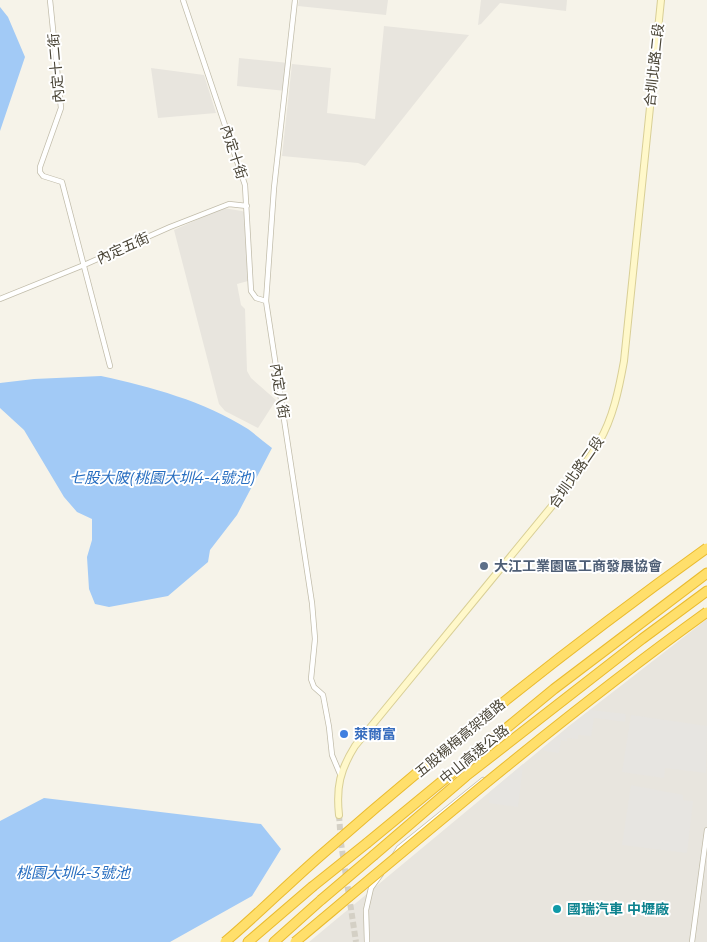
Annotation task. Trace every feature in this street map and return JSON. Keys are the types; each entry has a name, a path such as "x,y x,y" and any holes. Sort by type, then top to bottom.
{"highway":[{"name":"五股楊梅高架道路","path":"225,942 319,856 512,695 707,548"},
{"name":"中山高速公路","path":"248,942 312,887 554,689 707,574"},
{"name":"中山高速公路","path":"274,942 466,776 642,639 707,591"},
{"path":"295,942 497,774 659,647 707,612"}],"street":[{"name":"內定十二街","path":"50,0 60,108 40,172 43,176 62,182 84,265"},
{"name":"內定十街","path":"183,0 245,184 250,291 256,298 266,301"},
{"name":"內定八街","path":"295,0 274,188 266,301 312,603 315,638 311,679 314,687 322,695 329,727 332,755 340,774"},
{"name":"合圳北路二段","path":"339,815 338,792 340,774 355,746 570,484 600,442 610,417 618,395 624,361 661,0"},
{"name":"內定五街","path":"0,299 84,265 170,226 229,204 247,206"},
{"path":"84,265 110,366"},
{"path":"367,942 366,910 371,888 399,848 536,737 707,608"},
{"path":"692,942 707,830"}],"shaded area":[{"path":"299,0 388,0 386,15 298,6"},
{"path":"481,0 567,0 566,11 500,3 478,25"},
{"path":"384,26 469,35 365,166 358,163 282,156 292,64 331,68 327,113 375,119"},
{"path":"239,58 289,63 286,91 237,86"},
{"path":"151,68 204,75 216,113 158,118"},
{"path":"223,208 246,213 248,281 237,284 241,305 245,309 247,371 251,378 276,400 258,428 225,411 219,404 174,230"},
{"path":"707,619 707,942 309,942 569,726"},
{"path":"590,710 626,714 625,722 594,718 591,736 578,735 578,739 567,738 567,741 561,740 558,753 542,749"},
{"path":"631,715 707,726 706,773 665,768 664,778 622,772"},
{"path":"523,764 518,807 489,803 490,792"},
{"path":"631,785 683,795 683,800 693,801 687,853 622,845"}],"water":[{"path":"0,7 8,17 25,57 0,131"},
{"name":"七股大陂(桃園大圳4-4號池)","path":"101,376 158,390 214,410 248,429 272,448 237,515 210,550 208,562 168,596 109,607 95,604 89,589 87,557 92,540 92,519 77,512 64,497 24,430 0,408 0,383 34,379"},
{"name":"桃園大圳4-3號池","path":"44,798 261,824 281,849 252,896 170,942 0,942 0,821"}],"tunnel":[{"path":"339,815 341,843 356,942"}],"place":[{"name":"大江工業園區工商發展協會","path":"484,566"},
{"name":"萊爾富","path":"344,734"},
{"name":"國瑞汽車 中壢廠","path":"557,909"}]}
